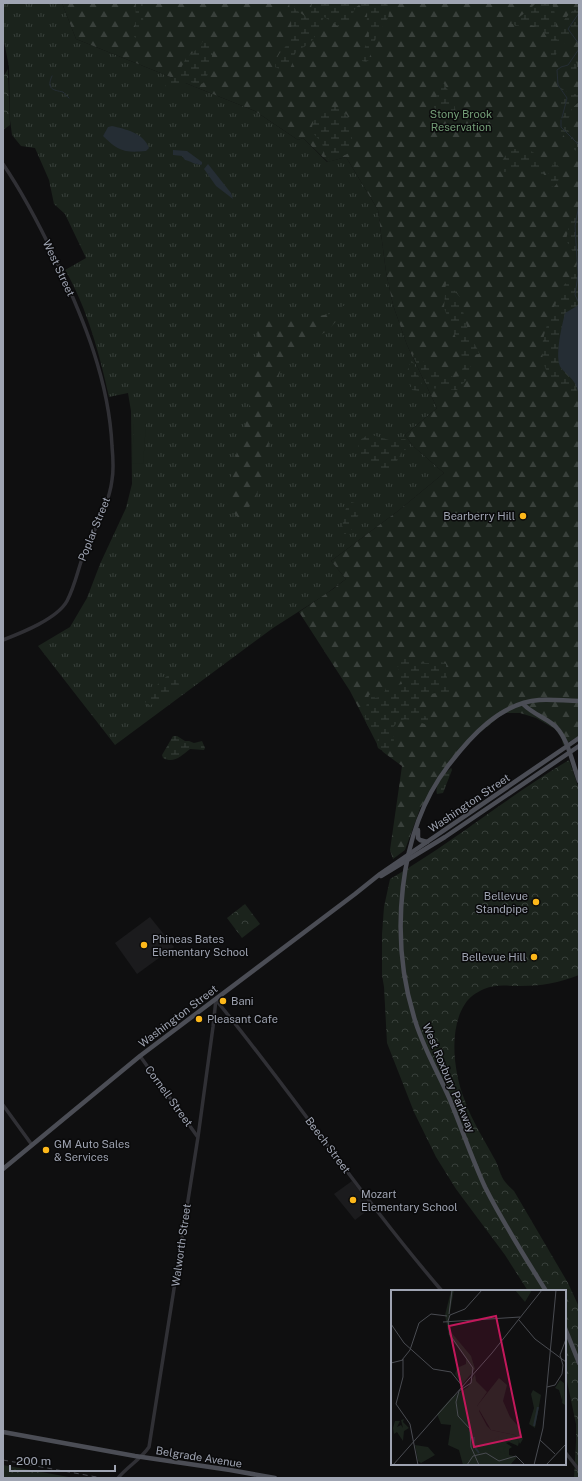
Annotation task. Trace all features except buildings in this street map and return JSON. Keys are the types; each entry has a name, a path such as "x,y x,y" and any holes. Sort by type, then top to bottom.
{"main road":[{"path":"427,842 420,840 417,834 422,812 435,786 458,753 482,728 498,715 523,704 538,700 579,701"},
{"path":"523,704 531,712 556,726 567,746 579,781"},
{"name":"Washington Street","path":"3,1169 140,1056 216,1000 369,882 579,738"},
{"name":"Washington Street","path":"369,882 451,834 579,746"},
{"name":"West Roxbury Parkway","path":"422,812 408,854 401,903 401,946 406,985 416,1024 485,1186 509,1231 545,1290"},
{"path":"566,1330 579,1363"},
{"name":"Belgrade Avenue","path":"3,1432 140,1457 275,1478"}],"street":[{"name":"West Street","path":"3,164 34,214 72,296 89,336 101,380"},
{"name":"Poplar Street","path":"3,640 30,628 63,608 109,493 112,480 113,462 111,430 108,407 101,380"},
{"name":"Walworth Street","path":"118,1478 149,1447 198,1137 214,1027 216,1000"},
{"name":"Beech Street","path":"216,1000 400,1239 441,1290"},
{"name":"Cornell Street","path":"140,1056 198,1137"},
{"path":"3,1105 32,1145"},
{"path":"566,1453 578,1468"}],"shaded area":[{"path":"112,126 134,132 147,143 149,148 146,151 132,152 117,148 103,136 108,127"},
{"path":"173,150 187,151 202,162 202,164 201,165 185,160 182,156 173,155"},
{"path":"208,164 231,193 233,199 216,186 204,169"},
{"path":"579,303 579,394 573,380 561,368 558,357 558,349 565,313 577,306"},
{"name":"Phineas Bates Elementary School","path":"150,917 174,947 137,974 115,943"},
{"name":"Mozart Elementary School","path":"352,1181 372,1207 355,1220 334,1194"}],"green space":[{"path":"3,3 62,3 76,39 255,111 298,140 303,138 327,162 346,157 378,210 386,272 393,305 407,345 437,408 405,435 413,446 444,473 398,511 331,561 346,579 323,596 273,628 115,745 38,646 70,627 87,598 100,564 126,508 132,484 131,411 128,393 109,397 92,332 80,300 65,270 86,258 65,214 54,204 49,180 35,148 21,146 12,135 10,120 9,67 3,36"},
{"name":"Stony Brook Reservation","path":"62,3 579,3 579,736 563,745 562,739 555,729 536,718 520,713 504,713 466,744 455,757 428,800 421,806 405,850 393,859 390,850 402,766 383,752 377,744 350,691 299,612 346,579 331,561 398,511 444,473 413,446 405,435 437,408 407,345 393,305 386,272 378,210 346,157 328,162 303,138 298,140 255,111 76,39"},
{"path":"136,3 143,3 143,26 140,34 136,38 132,35 135,28"},
{"path":"289,3 294,3 295,9 306,17 310,13 312,3 387,3 389,15 375,40 369,60 366,62 362,61 362,58 369,36 367,27 367,12 365,7 359,5 354,11 350,23 347,25 337,26 324,17 311,42 295,53 290,68 283,69 275,67 278,57 288,43 291,35"},
{"path":"536,3 552,3 556,18 556,38 558,40 560,38 563,21 573,10 579,9 579,29 572,31 570,40 560,47 554,64 550,55 550,43 542,29 528,24 516,26 511,23"},
{"path":"204,40 210,47 212,55 205,81 202,84 188,82 173,88 165,86 180,70 186,58 197,49"},
{"path":"575,60 577,64 576,73 572,74 567,69 560,73 558,72 561,65"},
{"path":"8,69 10,125 3,130 3,77"},
{"path":"443,83 450,93 454,103 456,112 455,115 435,109 432,103"},
{"path":"561,88 571,94 579,94 579,102 572,108 566,127 577,144 577,151 570,145 559,128 562,116 560,103 562,97"},
{"path":"330,107 337,107 347,115 352,128 352,139 349,153 337,159 330,159 325,156 322,143 312,132 313,123 317,116"},
{"path":"514,149 528,150 535,154 540,162 544,175 548,175 555,160 559,170 559,178 554,187 547,184 528,168 524,167 508,172 502,172 502,162 508,153"},
{"path":"578,212 579,303 577,306 565,313 558,349 561,368 574,382 577,393 559,385 548,374 543,361 542,346 550,316 564,285 570,279 576,268 577,259 566,240 574,213"},
{"path":"446,281 459,296 469,334 479,354 472,355 470,360 470,372 466,380 457,390 428,388 413,356 414,353 438,373 454,377 459,376 461,373 463,367 461,351 444,308"},
{"path":"345,305 344,313 327,331 315,338 295,356 283,364 274,389 268,451 263,480 254,500 241,519 236,516 226,502 233,465 248,416 252,385 249,373 258,353 257,325 270,320 288,321 330,314"},
{"path":"411,361 413,362 425,392 412,390 410,383 405,377"},
{"path":"134,424 146,424 143,464 132,463"},
{"path":"369,434 389,440 405,439 410,448 402,451 393,469 380,470 368,458 360,454 358,446 360,440"},
{"path":"352,502 357,504 360,511 353,528 347,534 344,534 344,514 348,503"},
{"path":"398,657 427,663 440,662 446,664 447,679 451,684 451,689 447,694 429,694 419,703 417,707 421,715 428,717 428,725 409,720 400,721 393,728 394,743 387,750 381,750 377,745 378,737 366,723 365,713 369,695 372,694 375,698 383,696 386,688 402,684 398,666"},
{"path":"168,675 178,679 179,685 177,688 159,702 147,706 145,701 147,696 154,692 156,686"},
{"path":"173,736 177,736 185,741 194,743 202,741 205,748 204,750 190,749 174,760 167,760 163,758 162,755"},
{"path":"569,760 579,789 579,975 543,985 493,986 476,993 467,1001 460,1014 456,1026 454,1052 461,1090 471,1116 495,1160 503,1179 514,1191 568,1283 579,1307 579,1478 574,1478 576,1424 566,1377 566,1290 527,1290 505,1255 456,1189 436,1157 414,1112 387,1043 382,975 382,934 384,907 390,879 413,865 546,774"},
{"path":"451,768 452,770 443,793 437,794 436,791 438,783"},
{"path":"245,904 260,924 242,938 227,918"},
{"path":"3,1465 74,1478 3,1478"}],"waterway":[{"path":"579,13 568,29 579,44"},
{"path":"562,118 567,98 558,85 557,70 568,65 579,49"},
{"path":"52,76 50,86 63,92 69,98"},
{"path":"561,120 561,127 579,145"},
{"path":"579,205 575,226 578,275 575,295 579,303"}],"railway":[{"path":"3,1460 102,1478"}],"place":[{"name":"Bearberry Hill","path":"523,516"},
{"name":"Bellevue Standpipe","path":"536,902"},
{"name":"Phineas Bates Elementary School","path":"144,945"},
{"name":"Bellevue Hill","path":"534,957"},
{"name":"Bani","path":"223,1001"},
{"name":"Pleasant Cafe","path":"199,1019"},
{"name":"GM Auto Sales & Services","path":"46,1150"},
{"name":"Mozart Elementary School","path":"353,1200"}]}
